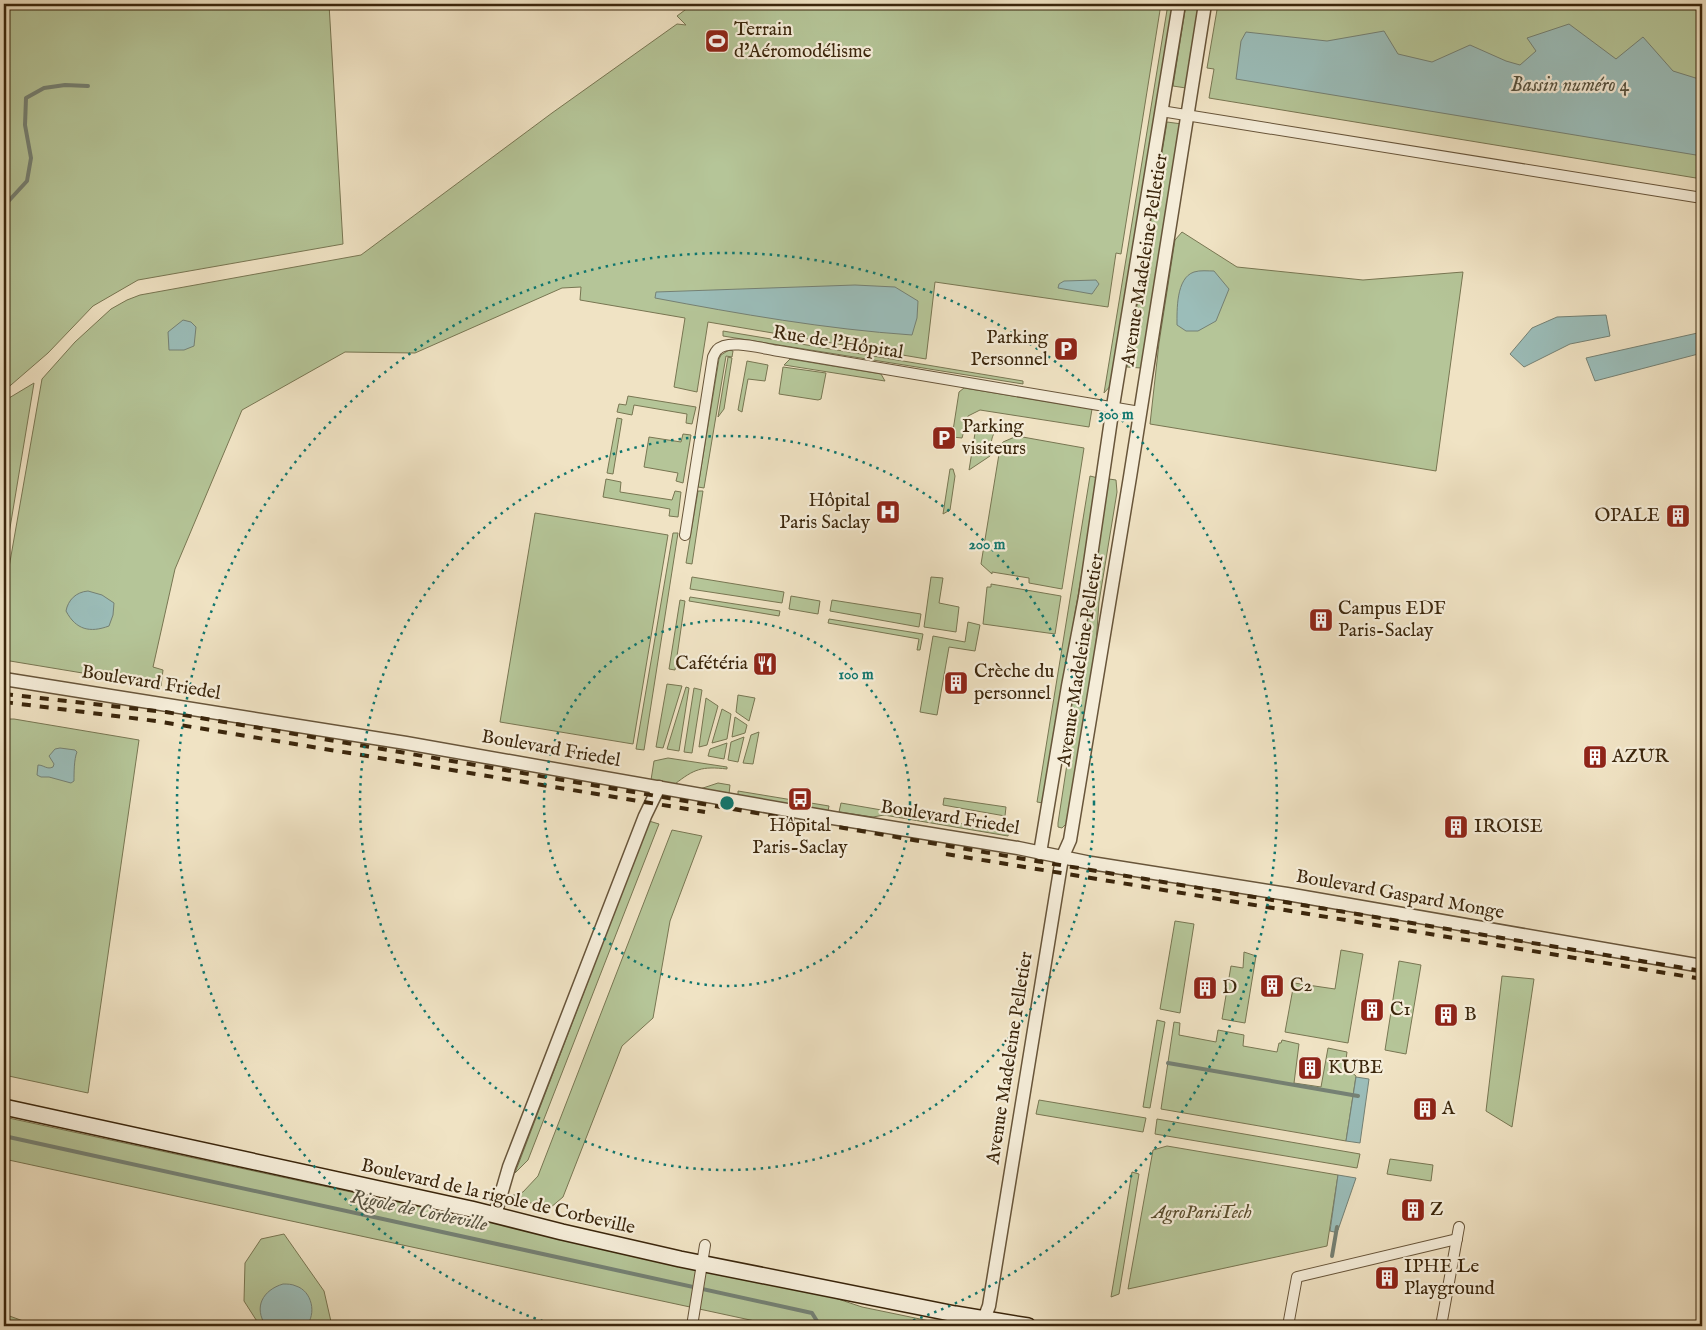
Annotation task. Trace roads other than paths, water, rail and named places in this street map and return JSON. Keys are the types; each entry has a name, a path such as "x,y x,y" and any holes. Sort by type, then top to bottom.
{"main road":[{"name":"Boulevard de la rigole de Corbeville","path":"4,1107 495,1215 702,1264 955,1314 982,1323 1028,1326"}],"street":[{"name":"Avenue Madeleine Pelletier","path":"1040,853 1085,597 1113,406 1179,4"},
{"name":"Avenue Madeleine Pelletier","path":"982,1323 989,1306 1062,858 1070,840 1205,4"},
{"path":"1161,111 1702,198"},
{"name":"Rue de l'Hôpital","path":"685,535 713,357 717,349 724,345 740,345 1140,412"},
{"name":"Boulevard Friedel","path":"4,679 387,740 740,802 1018,848 1091,863"},
{"path":"495,1215 512,1158 645,816 659,787"},
{"name":"Boulevard Gaspard Monge","path":"1091,863 1287,894 1702,966"},
{"path":"1441,1326 1459,1227"},
{"path":"1288,1326 1297,1277 1457,1239"},
{"path":"692,1326 705,1244"}],"water":[{"name":"Bassin numéro 4","path":"1569,24 1616,59 1643,37 1673,71 1702,80 1702,156 1236,79 1241,41 1246,32 1327,41 1384,31 1398,54 1432,62 1470,45 1520,65 1536,51 1527,38"},
{"path":"1214,271 1229,289 1216,321 1198,331 1186,331 1177,325 1181,287 1188,275 1194,272"},
{"path":"1096,280 1099,284 1092,294 1058,288 1059,284 1064,281"},
{"path":"855,285 895,287 918,301 917,318 912,335 815,325 655,298 656,292"},
{"path":"1606,315 1610,336 1570,344 1524,367 1510,354 1532,328 1557,317"},
{"path":"183,320 191,322 196,327 194,346 184,350 169,350 168,332"},
{"path":"1702,332 1702,353 1595,381 1586,358"},
{"path":"88,591 102,595 114,603 113,615 109,626 96,629 84,628 74,622 66,611 73,597"},
{"path":"60,748 77,752 74,781 71,783 37,775 38,765 49,768 53,767 54,764 49,756 55,749"},
{"path":"1356,1077 1369,1079 1360,1143 1346,1141"},
{"path":"1338,1175 1356,1178 1338,1230 1334,1232 1330,1231"},
{"path":"283,1284 293,1285 301,1289 309,1298 312,1309 306,1326 266,1326 262,1319 260,1306 265,1295 270,1290"}],"waterway":[{"path":"4,206 27,181 31,158 25,125 26,98 44,88 65,85 88,86"},
{"path":"1168,1063 1358,1096"},
{"name":"Rigole de Corbeville","path":"4,1136 812,1313 820,1326"},
{"path":"1332,1256 1337,1227"}],"railway":[{"path":"4,694 166,712 1042,862 1702,971"},
{"path":"4,702 156,721 705,812"},
{"path":"946,854 1702,979"}],"place":[{"name":"Terrain d'Aéromodélisme","path":"717,41"},
{"name":"Parking Personnel","path":"1066,349"},
{"name":"Parking visiteurs","path":"944,438"},
{"name":"Hôpital Paris Saclay","path":"888,512"},
{"name":"OPALE","path":"1678,516"},
{"name":"Campus EDF Paris-Saclay","path":"1321,620"},
{"name":"Cafétéria","path":"765,664"},
{"name":"Crèche du personnel","path":"956,683"},
{"name":"AZUR","path":"1595,757"},
{"name":"Hôpital Paris-Saclay","path":"800,799"},
{"name":"IROISE","path":"1456,827"},
{"name":"C2","path":"1272,986"},
{"name":"D","path":"1205,988"},
{"name":"C1","path":"1372,1010"},
{"name":"B","path":"1446,1015"},
{"name":"KUBE","path":"1310,1068"},
{"name":"A","path":"1425,1109"},
{"name":"Z","path":"1413,1210"},
{"name":"IPHE Le Playground","path":"1387,1278"}],"park label":[{"name":"AgroParisTech","path":"1202,1213"}]}
